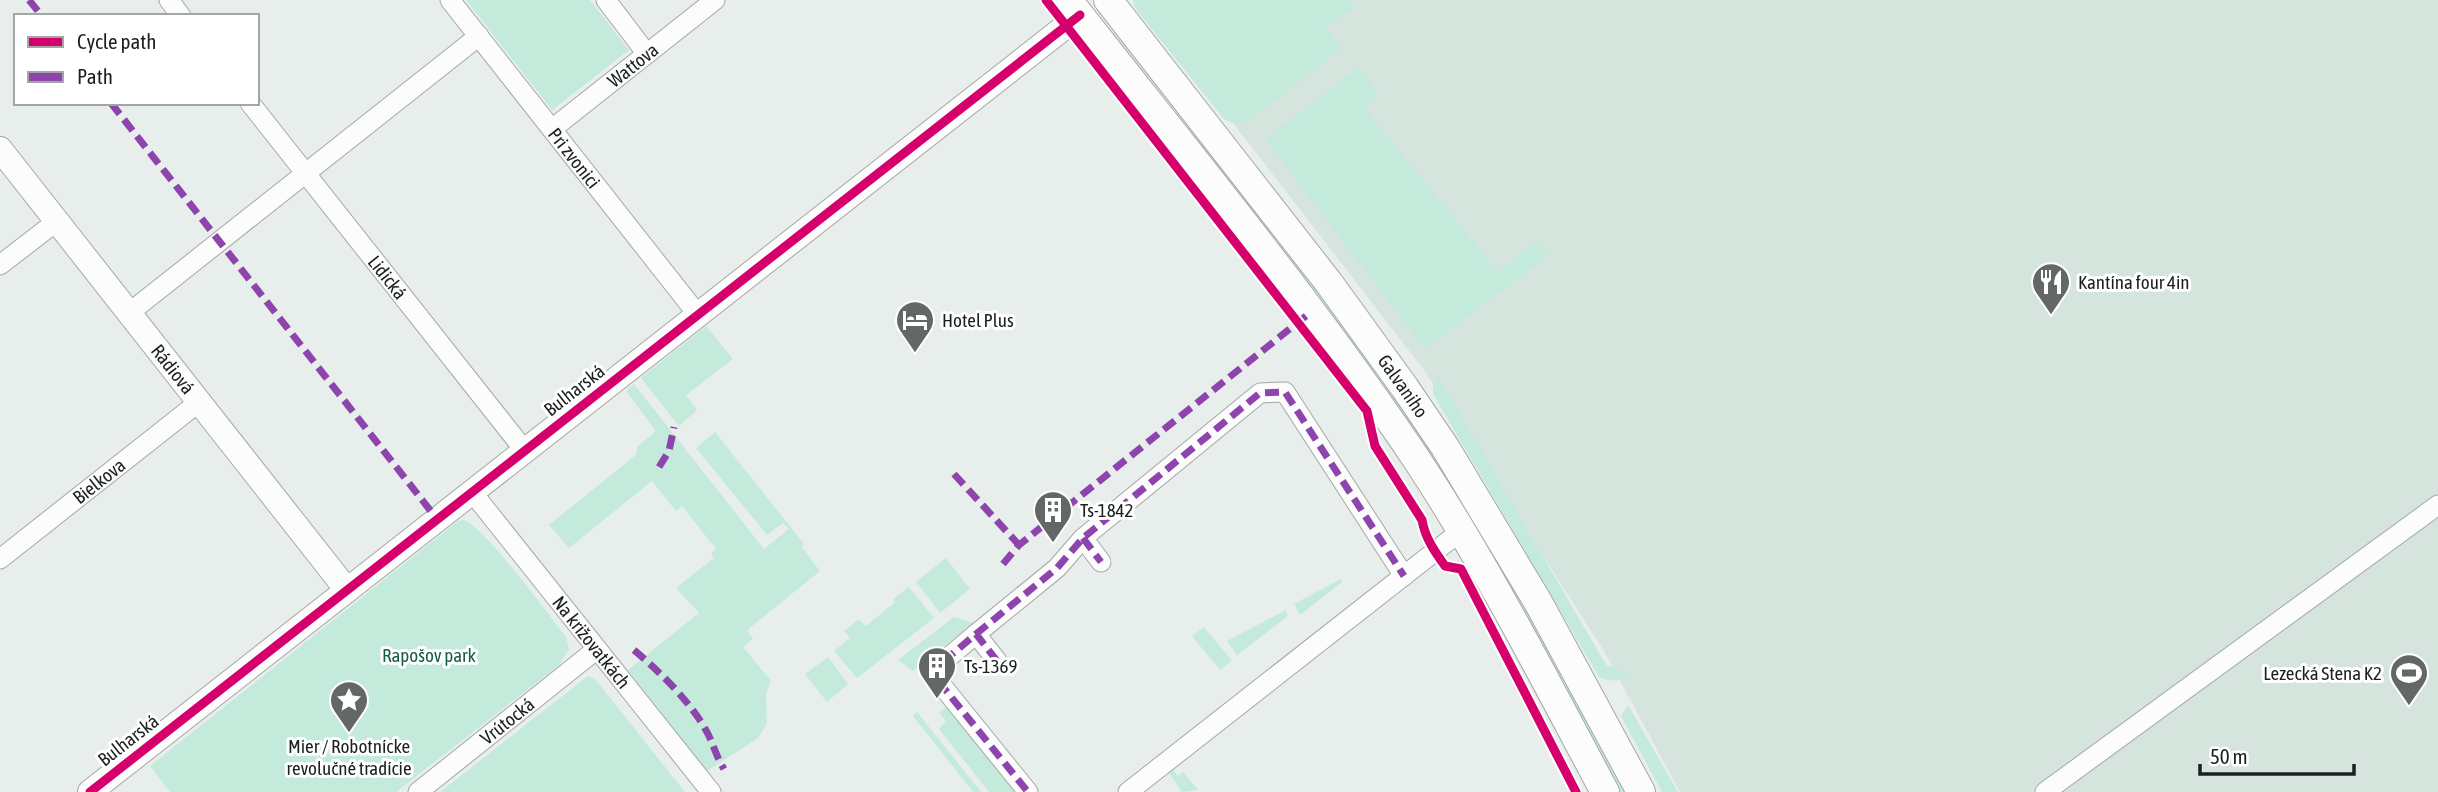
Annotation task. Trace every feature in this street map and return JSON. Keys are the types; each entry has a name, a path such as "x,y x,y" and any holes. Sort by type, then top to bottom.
{"main road":[{"name":"Galvaniho","path":"1074,8 1114,7 1329,283 1446,447 1532,591 1641,792"},
{"name":"Galvaniho","path":"1074,8 1349,362 1418,462 1511,617 1605,792"}],"street":[{"name":"Pri zvonici","path":"450,0 698,315"},
{"path":"606,0 647,54"},
{"name":"Wattova","path":"552,130 715,0"},
{"name":"Bulharská","path":"90,792 698,315 1074,8"},
{"path":"129,313 479,36"},
{"name":"Lidická","path":"252,105 525,451"},
{"name":"Rádiová","path":"0,149 347,590"},
{"path":"0,265 57,221"},
{"path":"1028,792 931,672 1057,568 1083,538 1260,393 1285,392 1404,576"},
{"name":"Bielkova","path":"0,559 199,402"},
{"name":"Na križovatkách","path":"472,492 711,792"},
{"path":"2045,792 2438,505"},
{"path":"1128,792 1461,531"},
{"path":"1083,538 1101,562"},
{"path":"976,634 997,662"},
{"name":"Vrútocká","path":"418,792 597,649"}],"shaded area":[{"path":"1138,0 2438,0 2438,792 1680,792 1604,651 1424,370"}],"green space":[{"path":"466,0 590,0 629,50 552,110"},
{"path":"1133,0 1349,0 1355,7 1326,28 1341,49 1250,120 1237,125 1224,119 1135,8"},
{"path":"1110,32 1114,33 1174,111 1237,184 1329,301 1489,536 1629,792 1618,792 1582,723"},
{"path":"1359,67 1379,94 1364,107 1498,272 1536,241 1550,255 1425,349 1265,139"},
{"path":"706,326 733,359 686,395 697,410 679,426 641,378"},
{"path":"1439,377 1606,665 1632,675 1616,680 1599,677 1433,394 1433,386"},
{"path":"634,384 764,549 789,529 783,523 767,535 696,448 715,432 804,544 801,546 820,571 747,630 753,639 743,647 771,681 766,695 767,723 758,738 707,771 628,670 699,613 676,588 714,558 711,553 716,549 682,506 676,511 652,481 569,548 549,525 637,454 637,447 656,431 626,391"},
{"name":"Rapošov park","path":"463,520 473,525 500,554 566,637 569,649 559,665 396,792 170,792 150,766 458,521"},
{"path":"946,558 970,589 940,613 916,582"},
{"path":"1341,579 1342,582 1300,615 1294,604"},
{"path":"909,587 934,618 857,678 834,651 850,638 844,631 859,619 866,626"},
{"path":"1286,610 1288,616 1237,655 1227,641"},
{"path":"954,617 973,623 913,671 898,660"},
{"path":"1204,627 1232,661 1220,670 1192,636"},
{"path":"828,657 848,684 827,702 805,674"},
{"path":"588,676 595,679 685,792 440,792"},
{"path":"949,704 1018,792 989,792 939,729 946,721 939,713"},
{"path":"1628,705 1678,792 1662,792 1621,716"},
{"path":"917,712 981,792 973,792 913,716"},
{"path":"1169,765 1178,776 1183,772 1198,790 1182,792 1167,770"}],"marked path":[{"path":"29,0 40,14"},
{"path":"113,105 437,519"},
{"path":"1003,564 1019,545 1311,312"},
{"path":"976,634 1057,568 1083,538 1260,393 1285,392 1404,576"},
{"path":"659,467 669,451 674,427"},
{"path":"954,474 1019,545"},
{"path":"1083,538 1101,562"},
{"path":"997,661 976,634 931,672 1028,792"},
{"path":"634,650 665,678 693,711 708,734 724,769"}],"cycle path":[{"path":"1046,0 1367,411 1375,446 1422,520 1428,539 1441,561 1445,566 1461,569 1576,792"},
{"path":"90,792 1080,15"}],"place":[{"name":"Kantína four 4in","path":"2051,316"},
{"name":"Hotel Plus","path":"915,354"},
{"name":"Ts-1842","path":"1053,544"},
{"name":"Ts-1369","path":"937,700"},
{"name":"Lezecká Stena K2","path":"2409,707"},
{"name":"Mier / Robotnícke revolučné tradície","path":"349,734"}]}
